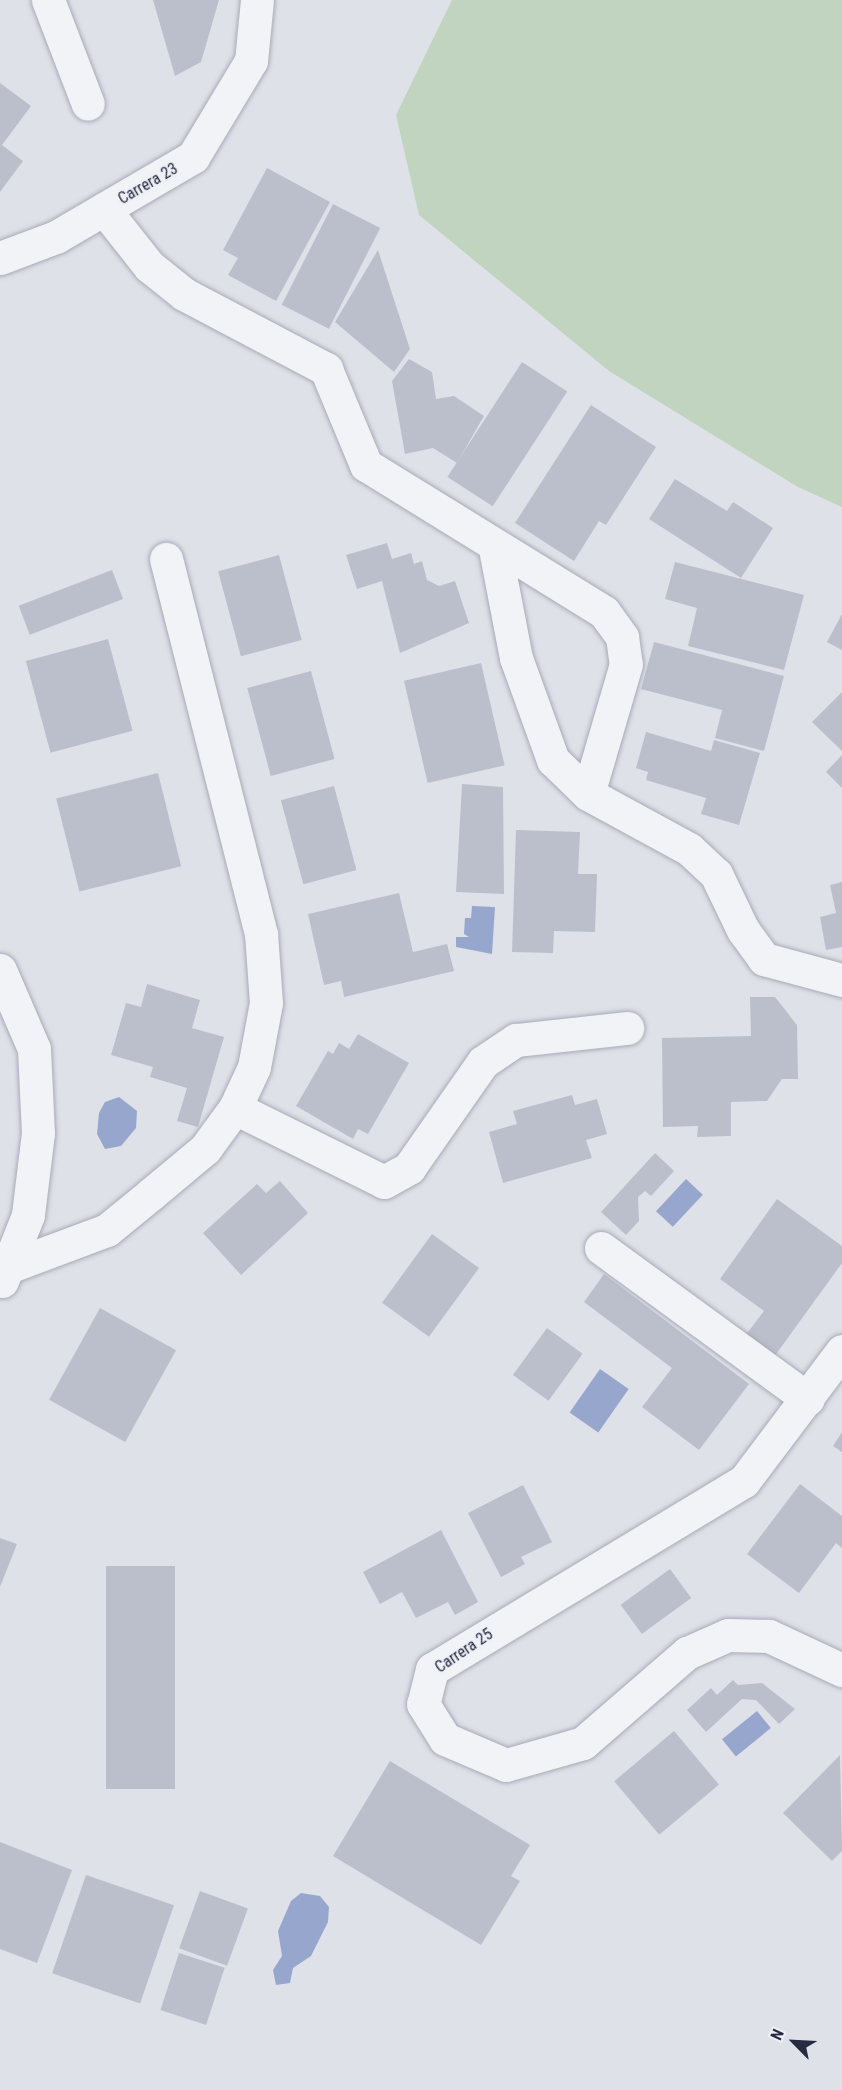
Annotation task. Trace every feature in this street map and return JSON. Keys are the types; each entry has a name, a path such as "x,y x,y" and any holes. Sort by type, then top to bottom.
{"street":[{"path":"48,0 88,104"},
{"name":"Carrera 23","path":"0,258 56,237 193,158 251,61 257,0"},
{"path":"104,209 149,266 184,294 326,369 366,465 495,549 604,612 622,638 626,664 588,794"},
{"path":"495,549 516,658 553,760 588,794 689,849 716,874 743,930 764,959 842,980"},
{"path":"4,1276 107,1230 205,1149 236,1108 254,1067 266,1003 261,934 166,559"},
{"path":"0,970 34,1050 39,1133 28,1215 4,1276"},
{"path":"236,1108 384,1182 409,1168 483,1062 516,1040 627,1028"},
{"path":"601,1248 808,1399"},
{"name":"Carrera 25","path":"842,1351 744,1481 432,1669 423,1704 445,1739 506,1765 583,1743 687,1653 728,1635 769,1636 842,1670"}],"green space":[{"path":"452,0 842,0 842,507 798,487 609,371 419,215 396,115"}],"water":[{"path":"472,906 495,907 492,954 456,947 456,937 469,937 464,934 465,918 471,918"},
{"path":"119,1097 137,1111 136,1128 121,1146 105,1149 97,1134 99,1113 105,1102"},
{"path":"686,1179 703,1195 673,1227 656,1211"},
{"path":"600,1369 629,1389 598,1432 570,1412"},
{"path":"757,1711 771,1728 736,1756 722,1739"},
{"path":"301,1893 320,1896 329,1907 328,1922 311,1956 293,1968 290,1983 276,1985 273,1970 282,1956 278,1931 291,1901"}],"building":[{"path":"153,0 219,0 201,62 175,76"},
{"path":"0,83 31,106 2,145 23,161 0,192"},
{"path":"267,168 330,202 276,301 228,275 238,258 223,250"},
{"path":"333,204 380,228 329,329 282,305"},
{"path":"378,250 410,349 394,372 335,322"},
{"path":"409,359 432,372 436,399 454,396 484,416 457,463 433,448 405,454 392,381"},
{"path":"522,362 567,391 493,506 447,477"},
{"path":"591,405 656,447 606,525 599,521 574,561 515,523"},
{"path":"675,479 727,511 733,502 773,528 741,578 649,519"},
{"path":"387,543 392,559 411,553 414,564 422,561 427,580 439,586 455,581 469,623 400,653 382,581 357,589 346,555"},
{"path":"279,555 302,640 241,656 218,571"},
{"path":"675,562 804,595 784,670 688,646 697,608 665,599"},
{"path":"112,570 123,599 30,635 19,606"},
{"path":"842,614 842,650 827,642"},
{"path":"108,639 133,731 50,753 26,661"},
{"path":"654,642 784,676 764,751 715,738 722,710 641,689"},
{"path":"481,663 505,765 428,783 404,681"},
{"path":"311,671 335,759 271,776 247,688"},
{"path":"842,692 842,751 812,722"},
{"path":"646,732 711,751 714,740 760,753 739,825 701,814 706,798 646,780 648,772 636,768"},
{"path":"842,755 842,788 826,772"},
{"path":"158,773 181,866 79,892 56,798"},
{"path":"462,784 503,787 504,894 456,892"},
{"path":"334,786 357,870 303,884 281,800"},
{"path":"516,830 580,832 578,874 597,874 595,932 554,931 553,953 512,952"},
{"path":"842,882 842,947 826,950 820,917 836,913 830,885"},
{"path":"399,893 413,952 447,944 454,971 344,997 341,981 324,985 308,914"},
{"path":"147,984 200,1000 192,1028 224,1037 198,1127 177,1121 187,1088 150,1077 153,1067 111,1055 126,1003 141,1007"},
{"path":"750,997 775,997 797,1025 798,1079 782,1079 767,1101 731,1102 731,1136 697,1137 698,1126 663,1127 662,1038 751,1036"},
{"path":"358,1034 409,1063 368,1134 358,1129 353,1139 296,1106 328,1051 333,1054 339,1043 349,1049"},
{"path":"572,1095 575,1105 597,1099 607,1134 586,1140 592,1158 503,1183 489,1132 517,1124 513,1111"},
{"path":"655,1153 674,1171 651,1196 645,1191 638,1197 639,1221 626,1235 601,1212"},
{"path":"280,1181 308,1213 241,1275 203,1233 257,1184 266,1193"},
{"path":"777,1199 842,1246 842,1263 774,1357 745,1336 764,1311 720,1279"},
{"path":"432,1234 479,1268 429,1337 382,1303"},
{"path":"604,1274 749,1384 699,1450 642,1407 672,1368 584,1302"},
{"path":"100,1308 176,1350 125,1442 49,1400"},
{"path":"547,1328 583,1354 549,1401 513,1375"},
{"path":"842,1432 842,1452 833,1446"},
{"path":"800,1484 842,1516 842,1548 836,1543 799,1593 747,1554"},
{"path":"523,1485 552,1542 521,1557 525,1564 501,1577 468,1513"},
{"path":"441,1530 478,1602 455,1615 448,1602 416,1618 402,1592 380,1604 363,1572"},
{"path":"0,1538 17,1544 0,1587"},
{"path":"106,1566 175,1566 175,1789 106,1789"},
{"path":"670,1569 691,1598 642,1634 621,1605"},
{"path":"733,1680 738,1685 762,1683 795,1709 779,1724 756,1700 742,1699 706,1732 687,1710 711,1688 717,1695"},
{"path":"674,1731 719,1785 659,1835 614,1781"},
{"path":"840,1755 842,1851 832,1861 783,1813"},
{"path":"390,1761 530,1845 511,1876 520,1881 481,1945 333,1856"},
{"path":"0,1842 72,1870 37,1963 0,1949"},
{"path":"86,1875 174,1905 140,2004 52,1973"},
{"path":"200,1891 248,1908 227,1966 179,1948"},
{"path":"179,1953 225,1968 206,2025 160,2010"}]}
